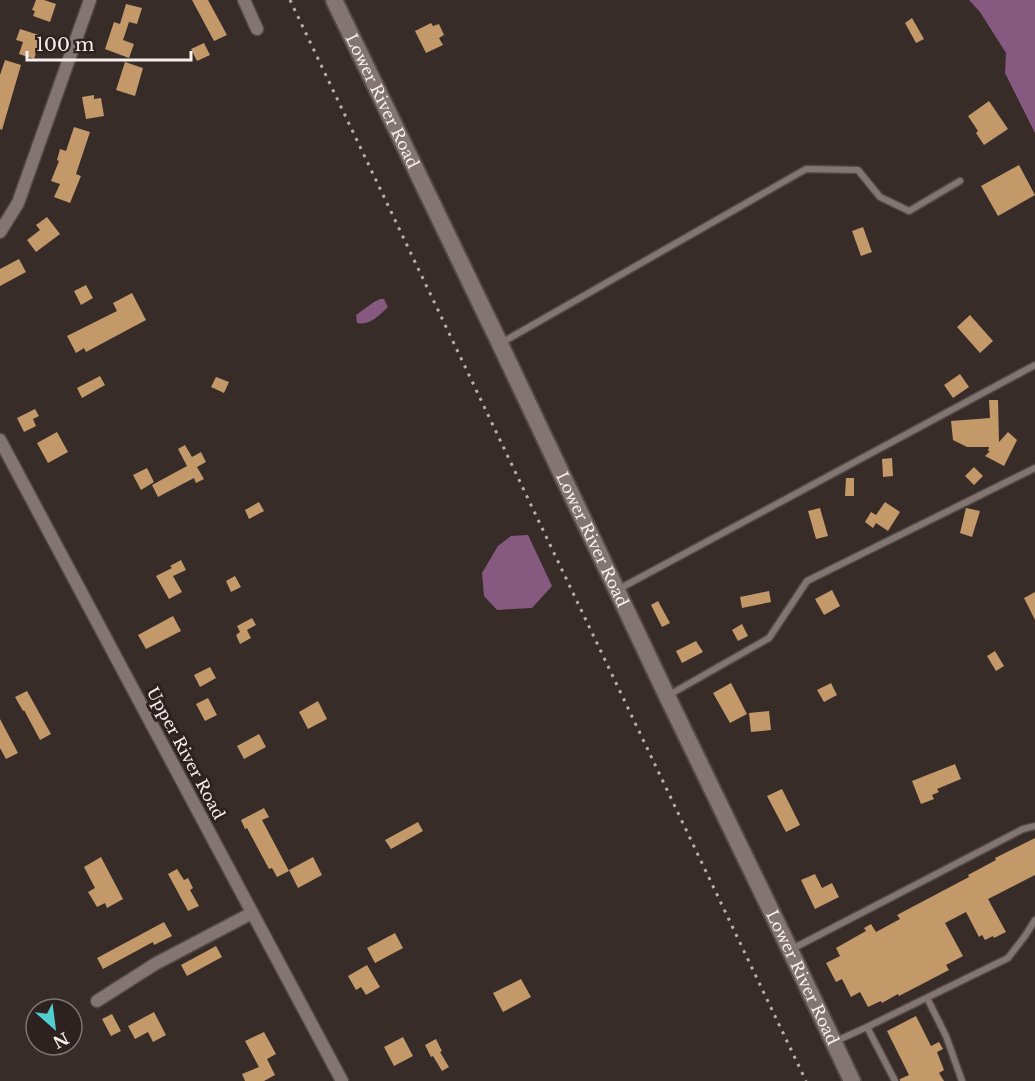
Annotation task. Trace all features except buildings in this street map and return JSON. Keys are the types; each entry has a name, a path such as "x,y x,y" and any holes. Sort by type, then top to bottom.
{"street":[{"path":"0,232 18,203 90,0"},
{"path":"244,0 257,29"},
{"name":"Lower River Road","path":"334,0 852,1081"},
{"name":"Upper River Road","path":"0,440 338,1079"},
{"path":"97,1001 155,964 252,913"}],"lane":[{"path":"500,344 806,169 858,170 880,197 909,211 960,181"},
{"path":"617,590 1035,365"},
{"path":"667,696 769,638 807,581 1035,468"},
{"path":"790,950 1023,829 1035,826"},
{"path":"833,1042 1008,958 1035,920"},
{"path":"927,998 946,1036 962,1081"},
{"path":"867,1027 895,1081"}],"shaded area":[{"path":"969,0 1035,0 1035,133 1005,73 1006,53 980,12"},
{"path":"380,299 384,299 388,307 370,321 357,323 356,315"},
{"path":"528,535 552,586 532,608 497,610 484,596 482,573 498,546 511,536"}],"railway":[{"path":"290,0 806,1081"}]}
